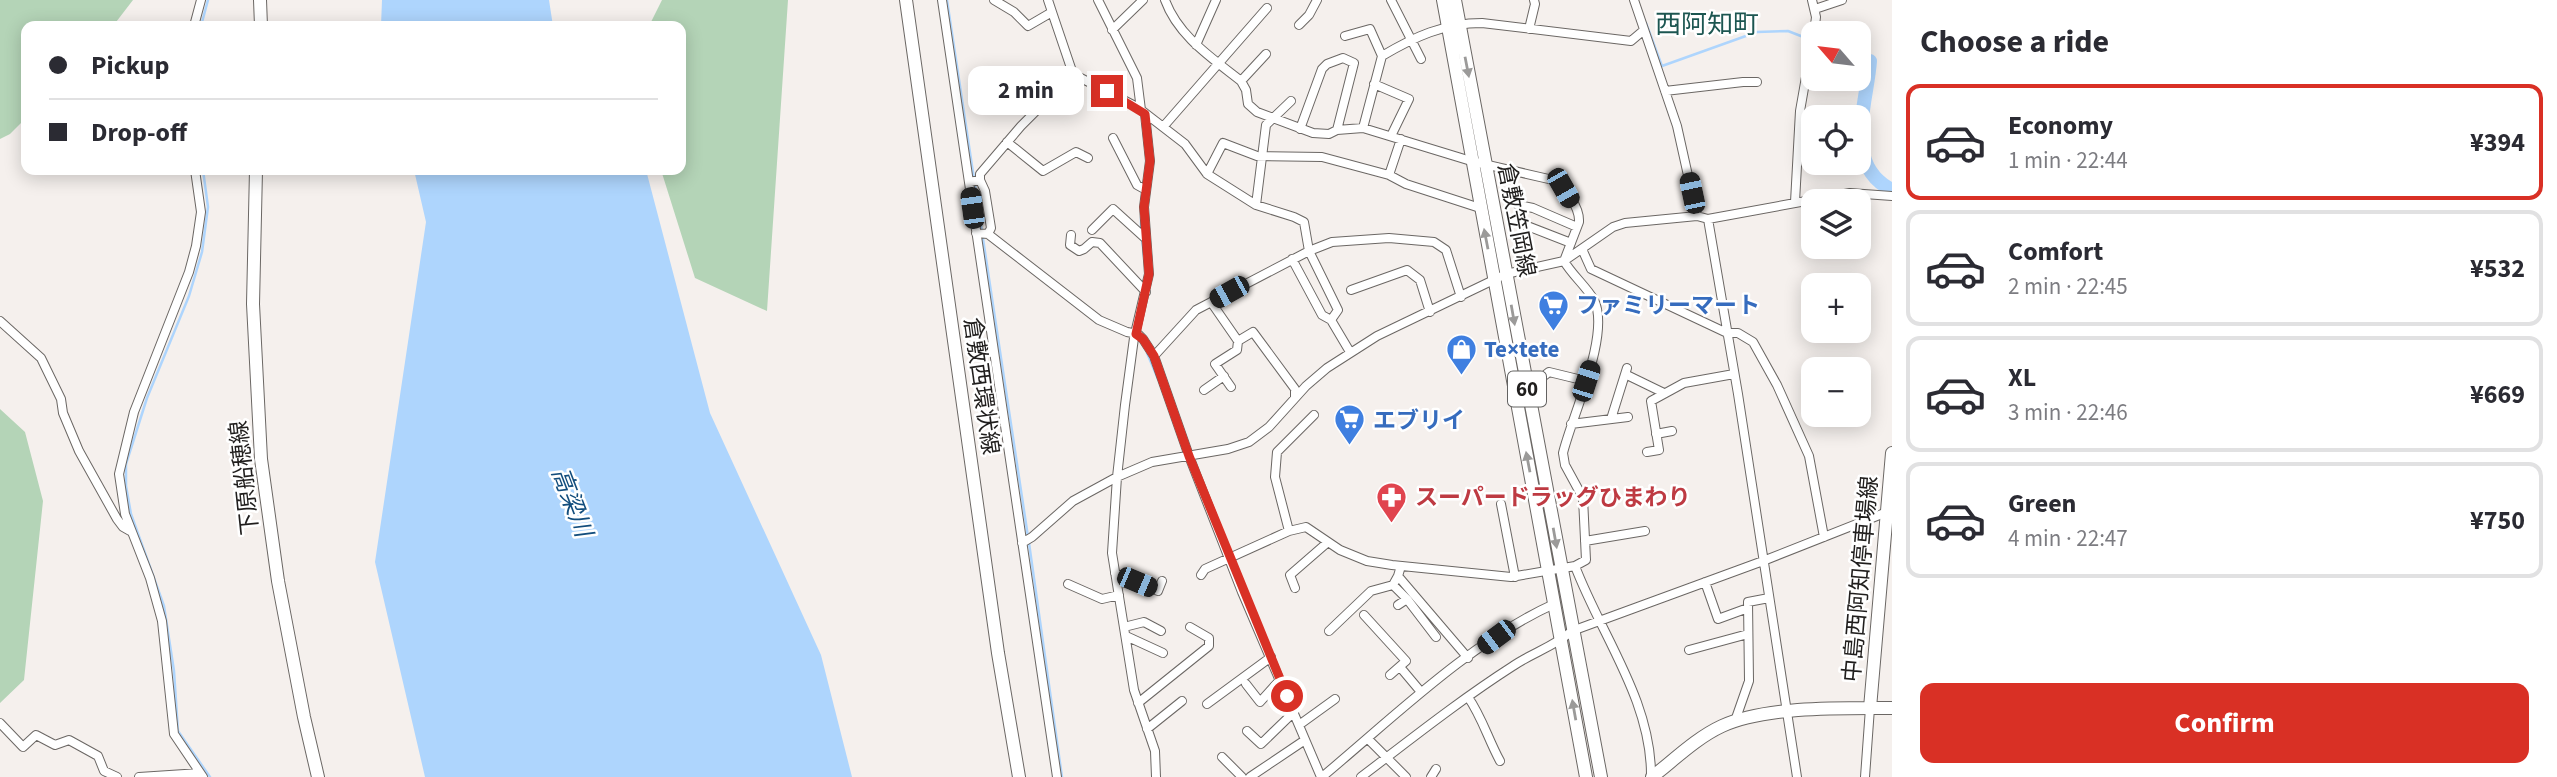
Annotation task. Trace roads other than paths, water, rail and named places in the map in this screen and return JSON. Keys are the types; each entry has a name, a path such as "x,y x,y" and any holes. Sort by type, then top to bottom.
{"main road":[{"path":"260,0 261,21"},
{"name":"倉敷西環状線","path":"906,0 998,653 1019,777"},
{"name":"倉敷笠岡線","path":"1443,0 1453,25 1485,164 1506,274 1527,389 1554,569 1554,604 1586,777"},
{"name":"倉敷笠岡線","path":"1454,0 1453,25 1471,161 1554,569 1573,631 1601,777"},
{"name":"下原船穂線","path":"256,175 253,304 261,459 278,582 318,777"},
{"name":"中島西阿知停車場線","path":"1870,708 1892,453"},
{"path":"1652,777 1709,733 1735,721 1787,712 1892,708"}],"street":[{"path":"195,21 201,0"},
{"path":"942,0 982,233 1057,777"},
{"path":"995,0 1014,12 1028,26 1052,12"},
{"path":"1048,0 1073,74 1143,111 1185,144 1207,174 1256,205 1304,222 1309,251 1338,310 1331,320"},
{"path":"1098,0 1137,78 1150,161 1144,189 1142,236 1149,274 1136,334 1117,477 1112,552 1130,668 1138,703 1155,751 1156,777"},
{"path":"1114,28 1143,0"},
{"path":"1165,0 1176,23 1196,45 1241,81 1246,90 1248,104 1257,112 1313,133 1329,134 1337,130 1363,128 1471,161 1553,180 1560,184 1580,215 1564,261"},
{"path":"1196,45 1216,0"},
{"path":"1299,25 1309,15 1317,0"},
{"path":"1391,0 1422,59"},
{"path":"1529,29 1534,0"},
{"path":"1634,0 1677,126 1697,216"},
{"path":"1814,5 1842,0"},
{"path":"1163,127 1267,8"},
{"path":"1382,56 1411,39 1453,25 1482,23 1630,41 1644,30"},
{"path":"1345,36 1370,29 1382,56 1363,128"},
{"path":"1241,81 1266,54"},
{"path":"1300,129 1322,69 1327,64 1343,58 1354,63 1337,130"},
{"path":"974,181 1007,142 1073,74"},
{"path":"1665,91 1758,82"},
{"path":"1374,84 1409,99 1391,136"},
{"path":"1795,202 1804,91"},
{"path":"1256,205 1266,125 1292,101"},
{"path":"1113,138 1137,185 1144,189"},
{"path":"1389,175 1401,139"},
{"path":"1007,142 1043,172 1076,152 1088,158"},
{"path":"1207,174 1223,144 1257,156 1322,157 1389,175 1406,184 1480,208"},
{"path":"196,175 201,212 196,246 189,272 134,412 119,474 125,514 150,578 162,621 174,734 201,775"},
{"path":"974,181 985,191 991,228 982,233"},
{"path":"1026,541 1073,501 1117,477 1152,462 1228,449 1249,442 1269,426 1314,379 1350,352 1506,274 1564,261 1613,227 1625,223 1697,216 1708,219 1850,193 1892,195"},
{"path":"1518,205 1533,208 1577,228"},
{"path":"1092,230 1113,209 1142,236"},
{"path":"1708,219 1797,777"},
{"path":"1512,220 1571,243"},
{"path":"982,233 1099,320 1143,339 1154,356 1187,456 1228,560 1321,777 1422,692 1510,627 1554,604"},
{"path":"1071,235 1070,245 1079,251 1092,242 1100,243 1144,291"},
{"path":"1154,356 1196,310 1292,259 1332,242 1389,238 1434,242 1446,250 1461,297"},
{"path":"1582,249 1591,269 1727,333 1738,333 1753,342 1777,385 1809,456 1824,537"},
{"path":"1292,259 1322,315 1331,320 1350,352"},
{"path":"1201,575 1205,569 1289,531 1306,527 1340,550 1367,561 1401,566 1515,577 1575,566 1586,560 1583,498 1565,465 1563,453 1595,351 1598,331 1595,302 1564,261"},
{"path":"1351,290 1407,270 1420,280 1430,312"},
{"path":"1211,302 1238,341 1237,350 1215,364 1231,387"},
{"path":"0,321 41,358 61,399 63,413 79,451 117,519 123,527 131,531"},
{"path":"1238,341 1253,332 1294,389 1295,398"},
{"path":"1527,389 1549,372 1586,381"},
{"path":"1611,419 1628,372 1664,393"},
{"path":"1647,452 1659,450 1651,401 1684,383 1734,374"},
{"path":"1204,390 1224,376"},
{"path":"1289,531 1275,477 1277,452 1314,415"},
{"path":"1571,424 1628,417"},
{"path":"1656,434 1672,431"},
{"path":"1501,504 1515,577"},
{"path":"1361,777 1515,664 1573,631 1888,514"},
{"path":"1586,541 1645,531"},
{"path":"1295,588 1290,575 1328,542"},
{"path":"1329,631 1371,591 1393,585 1401,566"},
{"path":"1575,566 1626,675 1646,730 1652,777"},
{"path":"1115,573 1158,591 1162,581"},
{"path":"1398,576 1468,658"},
{"path":"1704,582 1718,619 1748,608"},
{"path":"1068,584 1102,599 1119,595"},
{"path":"1393,585 1436,637"},
{"path":"1735,721 1749,681 1748,602 1769,598"},
{"path":"1398,606 1407,599"},
{"path":"1364,615 1406,661 1390,675"},
{"path":"1124,626 1143,622 1161,631"},
{"path":"1138,703 1209,646 1209,638 1190,626"},
{"path":"1689,650 1748,634"},
{"path":"1126,636 1163,653"},
{"path":"1207,704 1270,658"},
{"path":"1400,667 1422,692"},
{"path":"1246,684 1260,702 1280,680"},
{"path":"1468,697 1480,714 1500,761"},
{"path":"1299,725 1335,699"},
{"path":"1147,729 1182,701"},
{"path":"1864,777 1870,708"},
{"path":"1247,731 1261,744 1294,712"},
{"path":"0,723 23,747 36,735 55,745 69,740 98,756 104,771 117,777"},
{"path":"1368,739 1406,777"},
{"path":"1250,777 1304,741"},
{"path":"1222,757 1242,777"},
{"path":"139,777 201,775"}],"water":[{"path":"382,0 549,0 552,21 381,21"},
{"name":"高梁川","path":"415,175 647,175 710,413 821,655 852,777 425,777 375,562 426,222"}],"waterway":[{"path":"202,21 208,0"},
{"path":"947,0 1028,537"},
{"path":"1646,23 1662,66 1757,32 1788,31 1801,36"},
{"path":"1865,91 1862,114 1862,150 1867,165 1877,179 1892,190"},
{"path":"204,175 208,207 202,252 189,296 147,398 126,464 126,486 131,514 164,606 174,671 178,731 210,777"},
{"path":"1141,217 1141,231"},
{"path":"1142,238 1144,256"},
{"path":"1147,353 1158,379"},
{"path":"1029,543 1062,777"}],"place":[{"name":"ファミリーマート","path":"1553,332"},
{"name":"Te×tete","path":"1461,376"},
{"name":"エブリイ","path":"1350,447"},
{"name":"スーパードラッグひまわり","path":"1392,524"}],"district":[{"name":"西阿知町","path":"1707,24"}]}
